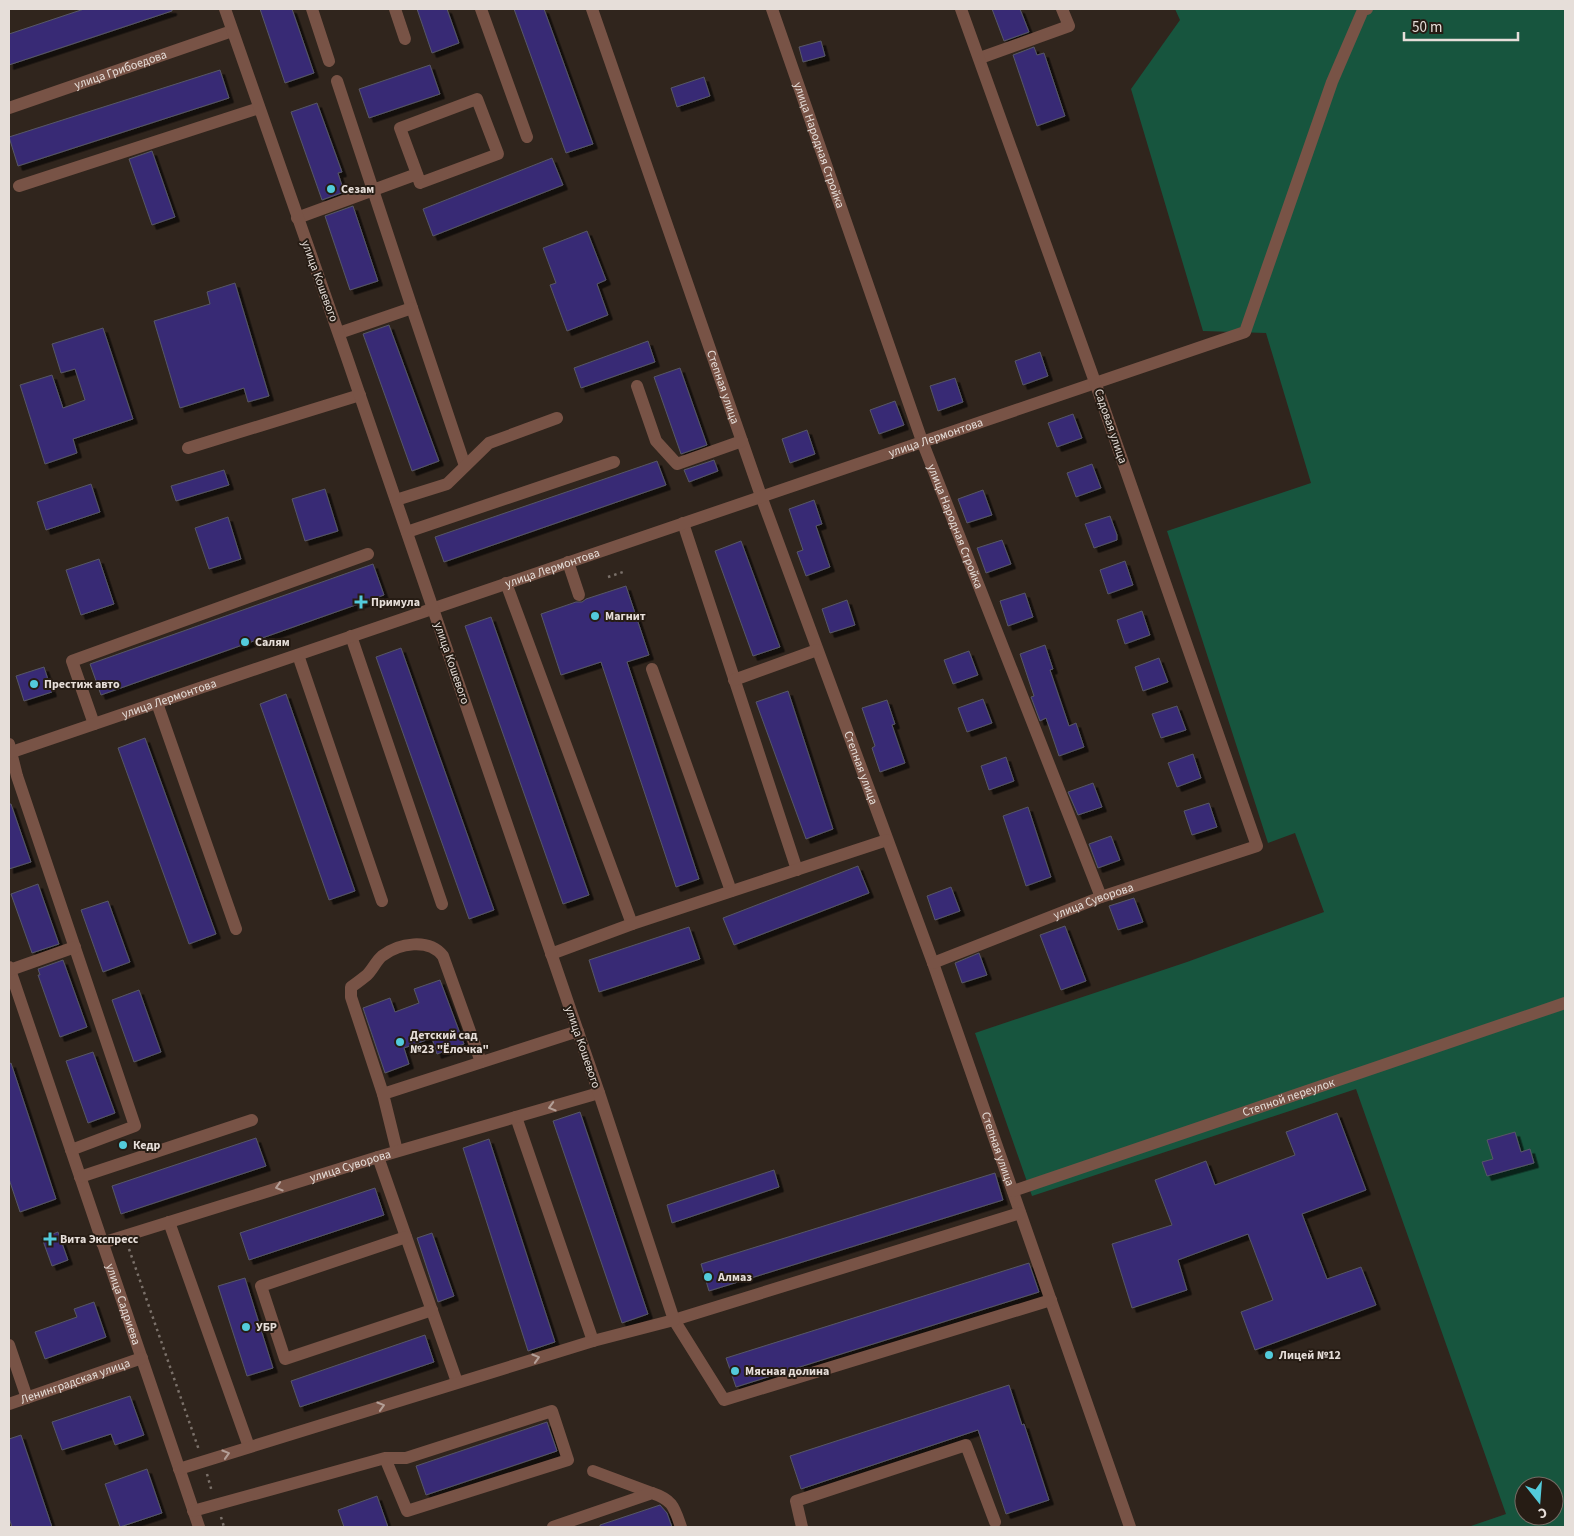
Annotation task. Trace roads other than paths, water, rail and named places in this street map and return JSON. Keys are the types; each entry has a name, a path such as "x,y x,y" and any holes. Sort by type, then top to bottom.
{"street":[{"name":"улица Кошевого","path":"225,9 339,333 578,1031 674,1320 724,1400 1051,1300"},
{"path":"312,9 329,61"},
{"path":"395,9 405,39"},
{"path":"481,9 527,136"},
{"name":"Степная улица","path":"592,9 761,496 933,963 1130,1527"},
{"name":"улица Народная Стройка","path":"772,9 922,441 1102,897"},
{"name":"Садовая улица","path":"961,9 1096,382 1257,846"},
{"path":"980,58 1070,26 1062,9"},
{"name":"улица Лермонтова","path":"10,750 94,724 1245,332 1332,82 1363,10 1367,9"},
{"name":"улица Грибоедова","path":"9,108 232,31"},
{"path":"337,81 465,466"},
{"path":"477,99 498,154 420,183 417,174 400,128 477,99"},
{"path":"19,186 259,108"},
{"path":"297,218 417,174"},
{"path":"339,333 412,308"},
{"path":"637,386 656,441 677,464 742,441"},
{"path":"188,448 360,395"},
{"path":"396,500 447,484 489,443 556,418"},
{"path":"407,532 614,462"},
{"path":"683,523 796,870"},
{"path":"94,724 72,661 368,554"},
{"path":"568,562 579,595"},
{"path":"506,583 632,924"},
{"path":"351,636 442,904"},
{"path":"734,680 817,650"},
{"path":"298,654 382,901"},
{"path":"652,670 731,891"},
{"path":"156,703 236,929"},
{"path":"10,750 135,1126 71,1150"},
{"path":"551,954 632,924 887,840"},
{"name":"улица Суворова","path":"933,963 1102,897 1257,846"},
{"path":"397,1151 383,1094 351,997 351,987 368,974 382,956 403,946 422,944 437,948 443,956 481,1062"},
{"path":"9,968 75,947"},
{"name":"улица Садриева","path":"9,968 199,1527"},
{"name":"Степной переулок","path":"1013,1191 1565,1003"},
{"path":"383,1094 578,1031"},
{"name":"улица Суворова","path":"102,1243 378,1156 599,1093"},
{"path":"516,1117 592,1341"},
{"path":"80,1177 252,1120"},
{"path":"378,1156 457,1382"},
{"path":"179,1469 457,1382 592,1341 674,1320 1020,1213"},
{"path":"168,1222 249,1447"},
{"path":"406,1237 261,1286 286,1359 432,1310"},
{"path":"9,1345 27,1398"},
{"name":"Ленинградская улица","path":"9,1404 142,1358"},
{"path":"193,1511 385,1458 406,1458 552,1411 568,1460 407,1511 385,1458"},
{"path":"802,1527 796,1501 966,1445 994,1522"},
{"path":"593,1471 666,1498 675,1510 681,1527"},
{"path":"553,1527 652,1492"}],"place":[{"name":"Сезам","path":"331,189"},
{"name":"Примула","path":"361,602"},
{"name":"Магнит","path":"595,616"},
{"name":"Салям","path":"245,642"},
{"name":"Престиж авто","path":"34,684"},
{"name":"Детский сад №23 \"Ёлочка\"","path":"400,1042"},
{"name":"Кедр","path":"123,1145"},
{"name":"Вита Экспресс","path":"50,1239"},
{"name":"Алмаз","path":"708,1277"},
{"name":"УБР","path":"246,1327"},
{"name":"Лицей №12","path":"1269,1355"},
{"name":"Мясная долина","path":"735,1371"}]}
